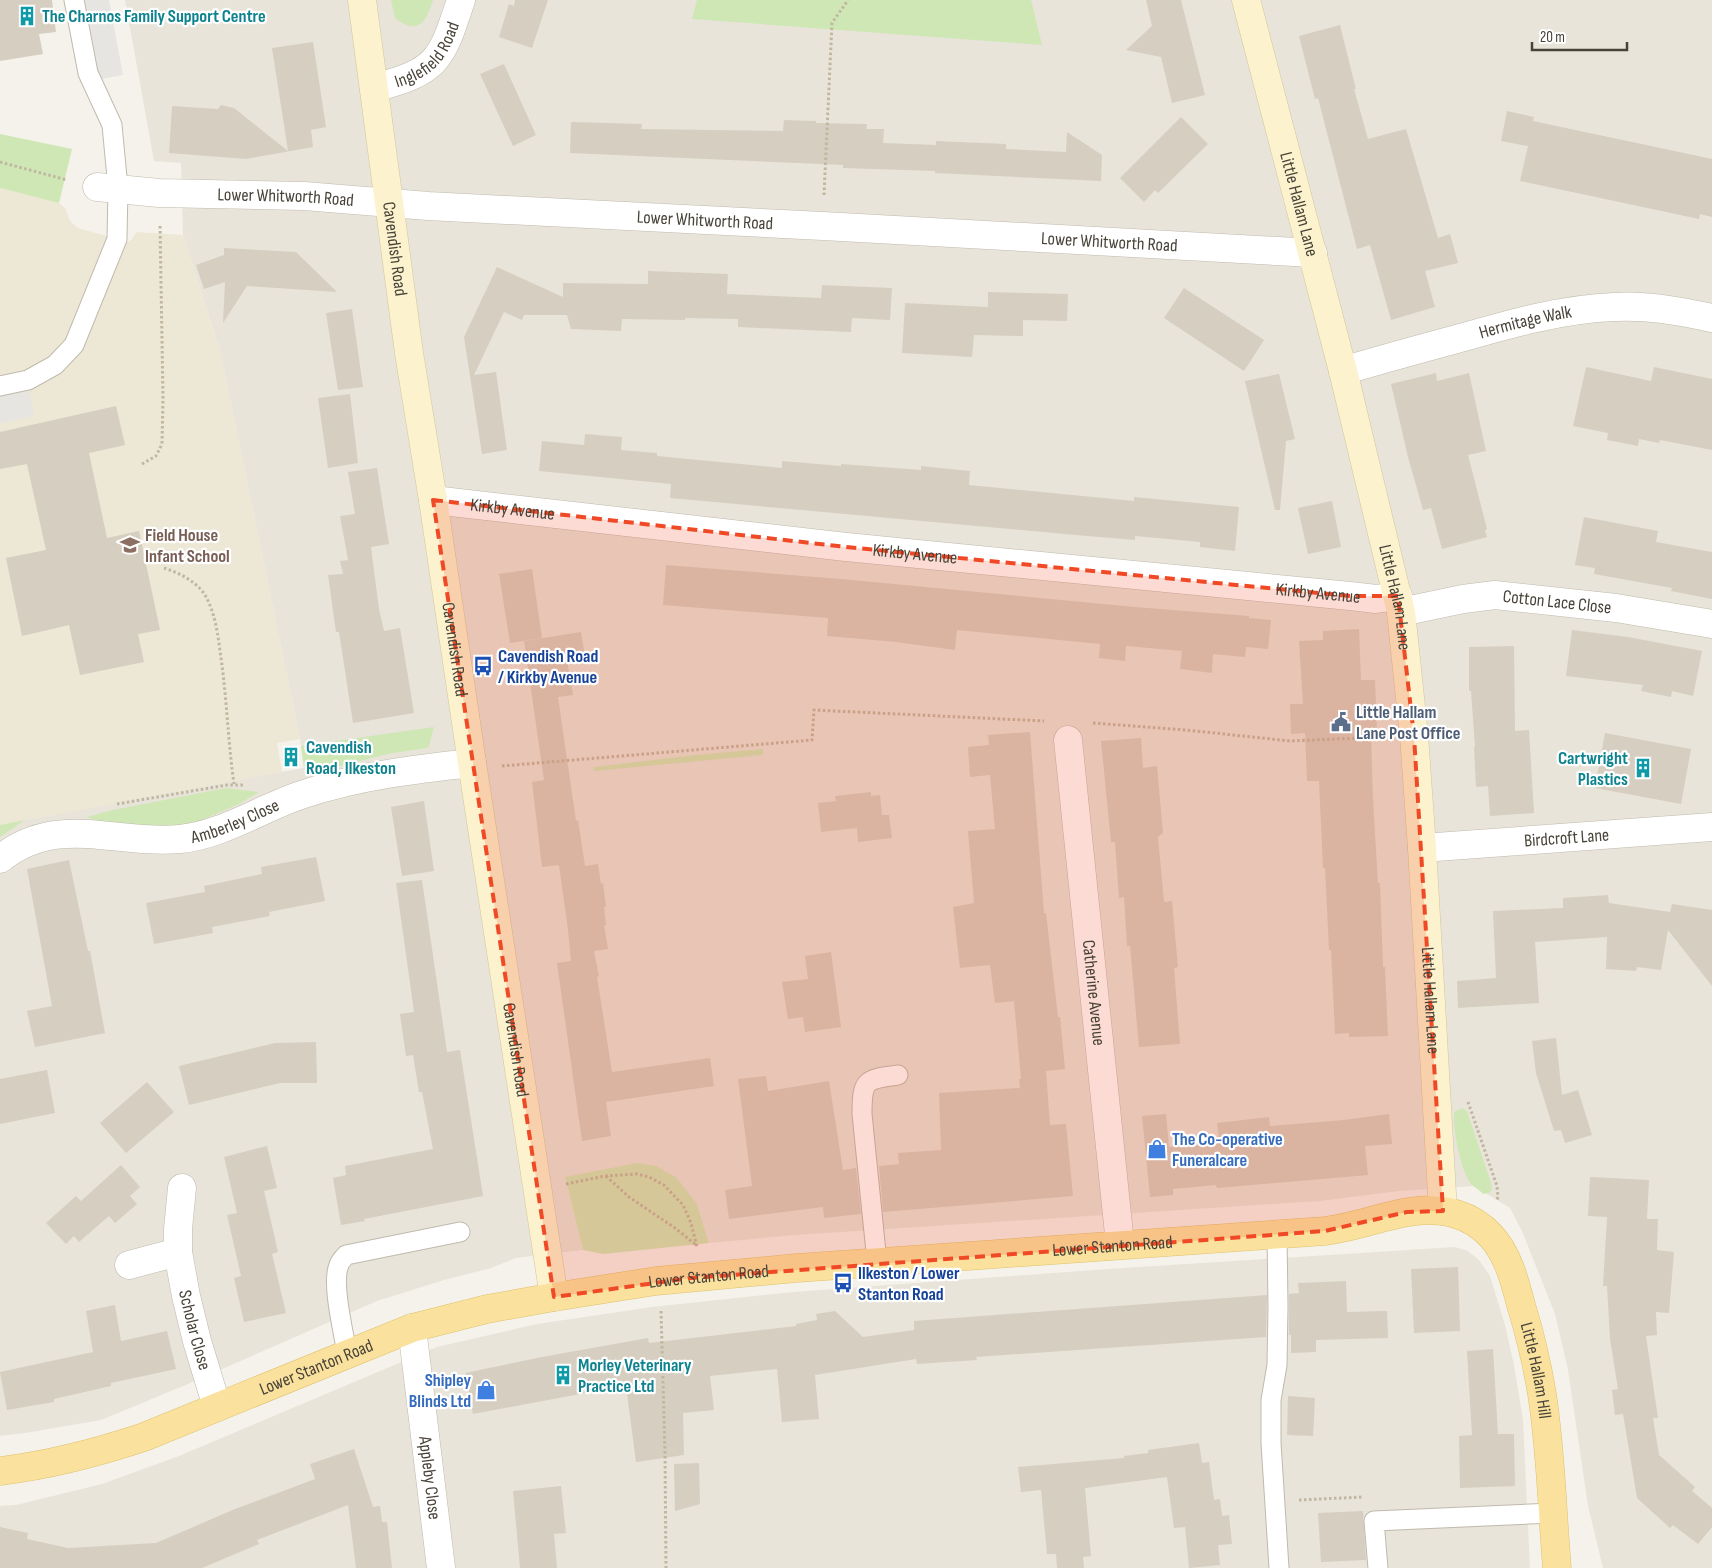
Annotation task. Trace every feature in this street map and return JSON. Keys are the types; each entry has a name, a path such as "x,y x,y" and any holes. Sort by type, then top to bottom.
{"main road":[{"name":"Lower Stanton Road","path":"0,1471 44,1465 98,1452 144,1436 412,1328 487,1309 656,1281 877,1262 1340,1229 1407,1212 1421,1210 1443,1211"},
{"name":"Little Hallam Hill","path":"1443,1211 1457,1214 1492,1236 1502,1250 1510,1268 1529,1333 1542,1394 1557,1568"}],"street":[{"name":"Cavendish Road","path":"362,0 409,353 554,1297"},
{"name":"Inglefield Road","path":"374,88 400,81 427,69 439,55 448,38 461,0"},
{"name":"Little Hallam Lane","path":"1246,0 1313,253 1400,604 1414,736 1422,848 1443,1211"},
{"name":"Lower Whitworth Road","path":"107,188 160,193 304,196 389,204 1313,253"},
{"name":"Hermitage Walk","path":"1343,371 1512,323 1582,310 1640,307 1679,311 1712,318"},
{"name":"Kirkby Avenue","path":"433,500 846,547 1376,598 1400,604"},
{"name":"Cotton Lace Close","path":"1400,604 1495,595 1616,608 1712,624"},
{"name":"Catherine Avenue","path":"1061,731 1120,1244"},
{"name":"Amberley Close","path":"0,859 27,842 43,837 64,834 96,834 156,840 195,836 217,830 306,793 411,770 472,763"},
{"name":"Birdcroft Lane","path":"1422,848 1712,827"},
{"name":"Scholar Close","path":"182,1188 178,1252 197,1341 217,1407"},
{"path":"129,1265 178,1252"},
{"name":"Appleby Close","path":"412,1328 440,1568"}],"lane":[{"path":"0,386 28,380 55,366 74,345 117,239 107,188 112,125 88,73 74,0"},
{"path":"877,1262 855,1115 862,1092 868,1081 898,1075"},
{"path":"347,1354 336,1276 339,1264 346,1255 460,1232"},
{"path":"1277,1234 1277,1336 1276,1365 1271,1400 1271,1443 1279,1568"},
{"path":"1378,1568 1374,1521 1553,1514"}],"path":[{"path":"824,199 832,23 848,0"},
{"path":"0,162 66,180"},
{"path":"142,464 156,456 162,444 160,223"},
{"path":"164,568 178,573 198,586 205,595 212,611 226,695 234,784"},
{"path":"499,766 812,740 814,710 1061,731"},
{"path":"1090,723 1290,740 1389,736"},
{"path":"111,806 234,784 251,786"},
{"path":"1465,1097 1471,1109 1497,1186 1498,1197 1496,1201"},
{"path":"560,1185 605,1176 637,1174 664,1184 683,1205 692,1223 698,1251"},
{"path":"605,1176 629,1197 697,1245"},
{"path":"661,1310 666,1568"}],"highlighted area":[{"path":"433,500 846,547 1350,596 1398,596 1414,736 1443,1211 1407,1212 1325,1231 691,1278 554,1297"}],"shaded area":[{"path":"65,0 109,0 123,75 80,83"},
{"path":"125,0 1712,0 1712,1568 1603,1568 1588,1506 1568,1370 1555,1314 1522,1231 1510,1208 1474,1186 1399,1191 1320,1201 795,1235 709,1243 697,1204 565,1177 583,1250 516,1258 491,1268 444,1280 377,1301 101,1420 0,1436 0,825 304,768 300,739 220,351 183,235 181,163 154,161"},
{"name":"Field House Infant School","path":"0,188 59,203 65,208 70,221 78,228 128,242 137,232 183,235 220,351 300,739 277,743 282,772 0,825"},
{"path":"25,372 34,416 0,423 0,376"},
{"path":"1455,1247 1468,1251 1479,1260 1490,1276 1505,1325 1523,1420 1530,1568 0,1568 0,1506 16,1505 102,1484 179,1456 437,1347 537,1324 652,1307 793,1292 1108,1269"}],"green space":[{"path":"391,0 433,0 424,20 420,24 410,26 395,18"},
{"path":"697,0 1031,0 1042,45 692,19"},
{"path":"0,134 72,149 59,203 0,188"},
{"path":"434,727 427,748 387,754 305,775 301,746"},
{"path":"763,749 763,755 594,771 594,767"},
{"path":"226,788 259,792 239,804 197,822 172,828 99,822 87,817 113,810"},
{"path":"25,820 0,837 0,825"},
{"path":"1462,1108 1467,1111 1491,1183 1492,1189 1489,1193 1483,1194 1471,1184 1464,1169 1458,1149 1454,1120 1454,1112"},
{"path":"637,1163 656,1166 676,1177 697,1204 709,1243 603,1254 583,1250 565,1177"}],"building":[{"name":"The Charnos Family Support Centre","path":"0,0 52,0 56,32 39,34 43,54 0,61"},
{"path":"515,0 548,0 532,48 499,37 509,4 514,6"},
{"path":"1146,0 1181,0 1205,95 1172,103 1161,57 1126,50 1152,26"},
{"path":"1340,25 1356,89 1354,89 1368,139 1406,129 1438,238 1450,234 1458,263 1425,271 1435,307 1391,320 1370,245 1357,249 1318,98 1315,99 1299,36"},
{"path":"313,42 326,127 311,130 313,147 246,159 169,153 172,106 218,109 221,105 234,108 288,151 272,48"},
{"path":"504,64 536,135 513,146 480,74"},
{"path":"1507,111 1534,117 1533,121 1712,159 1712,217 1700,214 1699,219 1520,181 1528,146 1501,141"},
{"path":"1181,117 1208,144 1158,193 1155,190 1144,202 1120,178"},
{"path":"784,120 867,124 866,129 884,129 883,143 936,145 936,141 1006,144 1006,149 1066,152 1067,132 1102,155 1101,181 935,173 935,171 843,168 843,165 570,153 571,122 642,124 641,129 783,131"},
{"path":"224,248 296,252 337,292 247,286 223,323 225,282 204,289 196,265 224,255"},
{"path":"497,267 563,297 563,283 648,284 648,271 728,274 727,294 821,298 822,285 892,288 890,320 852,318 851,332 738,327 738,319 622,319 621,331 571,329 567,315 524,315 522,320 504,312 474,375 496,372 507,450 482,454 464,337"},
{"path":"1184,288 1264,340 1244,371 1164,318"},
{"path":"988,292 1068,294 1067,321 1023,320 1023,336 974,335 972,357 902,353 905,303 988,307"},
{"path":"352,309 363,387 338,390 326,313"},
{"path":"1586,367 1651,381 1654,367 1712,379 1712,450 1660,440 1659,443 1639,439 1638,446 1607,440 1608,433 1573,426"},
{"path":"1436,373 1437,381 1469,373 1486,451 1468,455 1487,529 1485,530 1487,537 1442,549 1431,508 1423,510 1391,384"},
{"path":"1279,374 1295,439 1286,441 1280,510 1275,510 1245,381"},
{"path":"350,394 358,463 328,468 318,398"},
{"path":"116,406 125,445 89,453 107,538 139,531 160,630 138,634 144,662 80,675 69,625 22,636 6,558 46,550 27,464 0,469 0,432"},
{"path":"585,434 622,437 621,450 657,453 657,456 782,468 782,461 921,470 921,466 970,471 969,485 1134,501 1134,497 1239,507 1235,551 1200,547 1200,542 1135,536 1135,540 670,498 671,484 539,471 542,441 584,445"},
{"path":"377,468 389,544 371,547 379,609 384,631 400,628 414,713 353,723 339,632 336,632 328,575 343,574 340,561 348,560 340,516 355,514 348,472"},
{"path":"1332,501 1341,547 1308,554 1298,508"},
{"path":"1584,517 1658,531 1656,542 1712,552 1712,599 1671,591 1672,588 1594,574 1595,568 1575,565"},
{"path":"666,565 1249,616 1249,618 1271,620 1268,649 1246,647 1245,657 1213,654 1212,673 1180,669 1182,651 1126,646 1125,661 1099,658 1100,644 957,630 955,650 896,642 827,636 828,618 663,605"},
{"path":"532,569 542,638 510,643 499,574"},
{"path":"1359,629 1361,680 1375,680 1377,730 1371,731 1373,800 1378,883 1380,883 1388,1036 1349,1037 1349,1033 1335,1034 1319,781 1307,781 1305,733 1291,734 1290,704 1303,704 1299,641 1323,640 1323,631"},
{"path":"1572,630 1628,637 1702,651 1693,696 1672,691 1671,697 1641,691 1643,685 1566,676"},
{"path":"581,632 585,657 567,660 573,695 558,697 576,821 578,820 585,866 598,864 601,884 603,883 606,907 604,907 606,925 604,925 608,949 594,951 612,1072 710,1058 714,1086 606,1102 611,1136 582,1141 557,963 571,961 568,930 559,865 542,867 532,782 544,780 524,641"},
{"path":"1514,646 1515,731 1529,730 1534,813 1490,816 1488,786 1476,787 1471,691 1469,691 1469,647"},
{"path":"1030,732 1044,913 1046,913 1058,1017 1060,1017 1065,1069 1046,1071 1050,1125 1066,1124 1073,1196 883,1212 879,1166 899,1164 898,1153 941,1150 939,1093 1020,1088 1019,1079 1021,1079 1014,1001 995,1003 990,965 960,968 953,907 974,903 968,831 995,829 990,775 970,777 968,747 989,745 988,735"},
{"name":"Cartwright Plastics","path":"1605,733 1691,749 1681,804 1595,788"},
{"path":"1141,738 1143,768 1157,766 1163,833 1158,837 1164,902 1172,901 1178,967 1174,968 1180,1044 1139,1047 1130,946 1127,946 1124,897 1119,898 1115,842 1111,842 1101,741"},
{"path":"871,792 871,796 880,795 882,815 889,815 892,838 858,842 857,828 821,832 818,803 836,801 835,796"},
{"path":"424,801 434,871 402,876 391,807"},
{"path":"316,857 325,901 269,912 270,916 212,927 213,933 154,944 146,903 205,892 204,886 262,874 261,867"},
{"path":"69,860 88,951 90,951 105,1033 35,1047 27,1011 52,1006 27,869"},
{"path":"422,880 447,1052 460,1050 483,1196 341,1225 333,1178 346,1175 345,1166 433,1149 422,1092 419,1092 413,1055 406,1056 400,1014 414,1012 396,883"},
{"path":"1608,895 1609,903 1670,912 1672,904 1712,910 1712,986 1668,930 1661,970 1637,967 1636,971 1606,969 1607,937 1535,942 1539,1003 1458,1008 1457,981 1496,978 1493,911 1563,908 1563,898"},
{"path":"831,952 841,1027 805,1032 803,1017 788,1019 782,982 808,979 805,956"},
{"path":"1556,1038 1562,1095 1578,1090 1592,1135 1565,1143 1561,1130 1554,1131 1536,1073 1532,1041"},
{"path":"316,1042 317,1083 280,1083 189,1105 179,1066 275,1043"},
{"path":"47,1070 55,1113 0,1124 0,1079"},
{"path":"766,1076 768,1091 829,1081 843,1170 856,1168 861,1214 824,1218 823,1207 729,1219 725,1190 752,1186 738,1079"},
{"path":"147,1082 174,1112 126,1153 100,1123"},
{"path":"1166,1114 1169,1147 1219,1142 1217,1123 1269,1117 1270,1126 1389,1114 1392,1144 1365,1146 1368,1175 1217,1188 1216,1185 1173,1189 1173,1195 1150,1197 1142,1116"},
{"path":"267,1146 277,1188 264,1191 278,1252 272,1254 286,1313 244,1322 234,1278 241,1276 227,1215 237,1213 224,1157"},
{"path":"121,1165 140,1187 130,1196 137,1204 115,1223 109,1216 79,1242 74,1236 66,1244 46,1223 76,1196 81,1201"},
{"path":"1590,1177 1649,1180 1647,1219 1658,1219 1657,1250 1674,1252 1669,1313 1656,1312 1657,1335 1646,1336 1658,1418 1653,1418 1659,1455 1695,1487 1692,1491 1712,1508 1712,1527 1698,1544 1673,1525 1670,1528 1637,1498 1623,1414 1615,1415 1612,1390 1618,1389 1610,1339 1607,1286 1603,1286 1607,1217 1588,1216"},
{"path":"1458,1267 1460,1331 1414,1333 1411,1269"},
{"path":"1346,1281 1347,1312 1387,1311 1388,1338 1316,1340 1316,1352 1291,1353 1289,1294 1299,1293 1298,1283"},
{"path":"1267,1295 1266,1337 976,1357 977,1360 917,1364 916,1359 815,1375 819,1419 782,1422 777,1369 710,1376 714,1410 683,1413 684,1455 636,1462 627,1394 624,1394 623,1386 473,1414 465,1373 648,1338 649,1343 796,1326 796,1324 817,1320 816,1314 835,1311 863,1337 914,1330 914,1321"},
{"path":"115,1305 121,1341 167,1331 176,1369 111,1383 111,1386 54,1399 54,1402 7,1410 0,1372 93,1352 86,1311"},
{"path":"1493,1349 1498,1434 1514,1434 1515,1486 1460,1488 1459,1436 1472,1435 1467,1351"},
{"path":"1288,1396 1315,1398 1313,1436 1287,1435"},
{"path":"1199,1443 1202,1463 1209,1462 1214,1500 1220,1499 1222,1516 1229,1515 1232,1544 1218,1545 1220,1565 1189,1568 1185,1527 1174,1528 1167,1477 1085,1488 1091,1556 1083,1557 1084,1568 1057,1568 1056,1554 1047,1554 1041,1490 1021,1492 1018,1467 1124,1458 1124,1456 1148,1453 1148,1450"},
{"path":"354,1449 373,1507 380,1506 382,1522 387,1522 392,1568 356,1568 348,1505 257,1540 259,1544 202,1568 0,1568 0,1527 28,1533 27,1539 68,1548 156,1543 235,1509 315,1479 310,1464"},
{"path":"699,1463 700,1504 675,1511 674,1464"},
{"path":"561,1486 566,1533 554,1534 557,1568 520,1568 513,1491"},
{"path":"1363,1511 1366,1560 1321,1562 1318,1513"}],"place":[{"name":"The Charnos Family Support Centre","path":"27,16"},
{"name":"Field House Infant School","path":"130,545"},
{"name":"Cavendish Road / Kirkby Avenue","path":"483,666"},
{"name":"Little Hallam Lane Post Office","path":"1341,722"},
{"name":"Cavendish Road, Ilkeston","path":"291,757"},
{"name":"Cartwright Plastics","path":"1643,768"},
{"name":"The Co-operative Funeralcare","path":"1157,1149"},
{"name":"Ilkeston / Lower Stanton Road","path":"843,1283"},
{"name":"Morley Veterinary Practice Ltd","path":"563,1375"},
{"name":"Shipley Blinds Ltd","path":"486,1390"}]}
